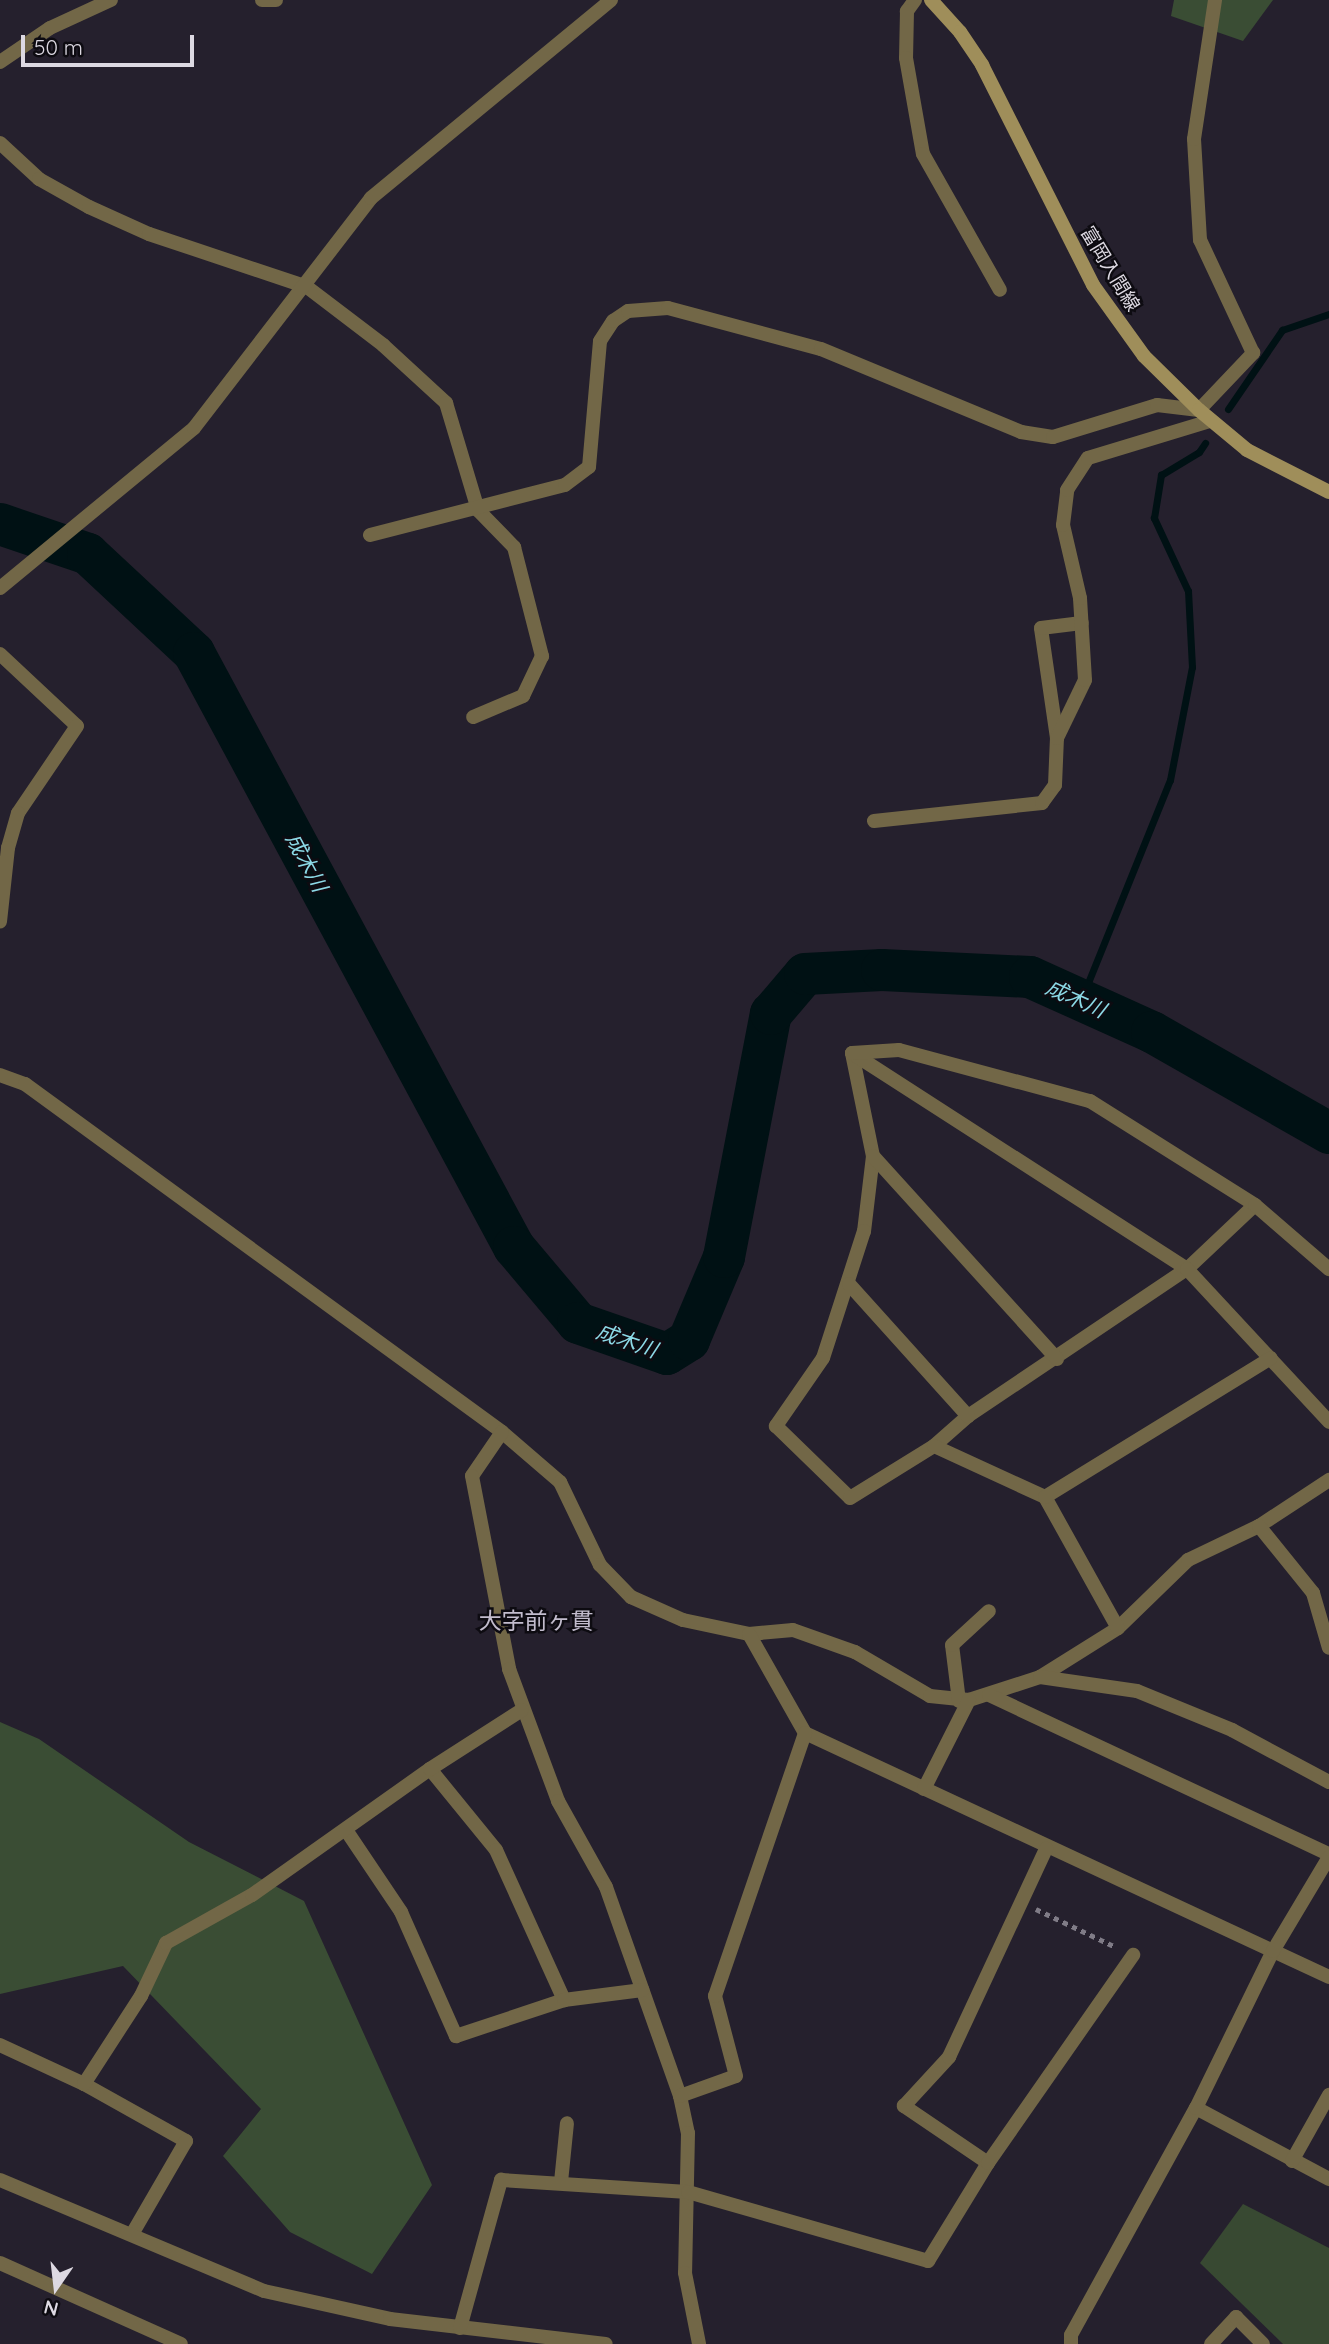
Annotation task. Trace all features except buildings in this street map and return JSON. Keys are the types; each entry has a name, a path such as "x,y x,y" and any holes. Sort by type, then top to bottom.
{"main road":[{"name":"富岡入間線","path":"931,0 960,32 982,65 1093,285 1144,356 1210,421 1247,450 1329,492"}],"street":[{"path":"0,62 50,28 111,0"},
{"path":"262,0 276,0"},
{"path":"0,588 194,428 307,286 371,198 611,0"},
{"path":"915,0 907,11 906,58 923,154 1000,290"},
{"path":"370,535 478,510 565,485 589,467 600,341 613,321 628,311 668,308 821,349 1021,432 1053,437 1157,405 1199,410 1254,352 1200,240 1194,139 1215,0"},
{"path":"0,143 39,179 149,234 307,286 383,345 446,402 478,510 514,547 542,656 523,696 473,717"},
{"path":"1057,738 1085,680 1082,623 1063,525 1063,505 1076,475 1088,458 1107,449 1210,421"},
{"path":"874,821 1042,803 1055,785 1057,738 1041,628 1082,623"},
{"path":"0,654 77,726 18,813 8,848 0,922"},
{"path":"852,1053 899,1050 1090,1101 1255,1205 1329,1269"},
{"path":"852,1053 873,1156 864,1231 823,1358 776,1426 850,1498 934,1446 968,1416 1057,1359 1187,1269 1255,1205"},
{"path":"852,1053 1187,1269 1329,1422"},
{"path":"0,1075 25,1084 502,1432 560,1482 600,1565 631,1597 683,1620 748,1634 793,1630 855,1652 930,1696 964,1700 989,1695 1041,1677 1118,1628 1188,1560 1259,1526 1329,1480"},
{"path":"873,1156 1057,1359"},
{"path":"849,1284 968,1416"},
{"path":"1045,1497 1271,1358"},
{"path":"502,1432 472,1476 509,1669 558,1801 606,1887 680,2096 688,2133 685,2273 699,2344"},
{"path":"934,1446 1045,1497 1118,1628"},
{"path":"1259,1526 1312,1593 1329,1648"},
{"path":"924,1789 964,1700 952,1645 989,1611"},
{"path":"748,1634 805,1733 1045,1849 1329,1977"},
{"path":"1041,1677 1137,1691 1232,1730 1329,1782"},
{"path":"989,1695 1329,1855 1273,1951 1196,2108 1070,2335 1071,2344"},
{"path":"84,2084 141,1996 166,1943 252,1895 430,1769 522,1710"},
{"path":"680,2096 736,2076 715,1996 805,1733"},
{"path":"430,1769 496,1850 564,2000"},
{"path":"345,1830 401,1912 456,2036 564,2000 642,1990"},
{"path":"988,2163 904,2106 932,2081 949,2057 1018,1900 1045,1849"},
{"path":"460,2328 501,2180 688,2192 928,2261 988,2163 1133,1955"},
{"path":"0,2045 84,2084 187,2141 132,2234"},
{"path":"1292,2161 1329,2095"},
{"path":"1196,2108 1329,2179"},
{"path":"561,2182 567,2123"},
{"path":"2,2186 132,2234 264,2291 390,2319 606,2344"},
{"path":"0,2263 181,2344"},
{"path":"1211,2344 1236,2317 1264,2344"}],"path":[{"path":"1018,1900 1133,1955"}],"green space":[{"path":"1174,0 1273,0 1243,41 1171,16"},
{"path":"0,1722 39,1739 189,1842 304,1901 432,2185 372,2274 290,2232 223,2156 261,2109 123,1966 0,1994"},
{"path":"1243,2204 1329,2248 1329,2344 1283,2344 1200,2263"}],"waterway":[{"path":"1228,409 1282,330 1329,314"},
{"path":"1081,1000 1170,780 1192,667 1188,591 1154,518 1161,475 1199,452 1205,443"},
{"name":"成木川","path":"0,524 88,554 194,653 514,1247 578,1323 667,1354 689,1340 724,1257 771,1014 805,974 882,970 1030,977 1152,1032 1329,1133"}],"district":[{"name":"大字前ヶ貫","path":"536,1621"}]}
